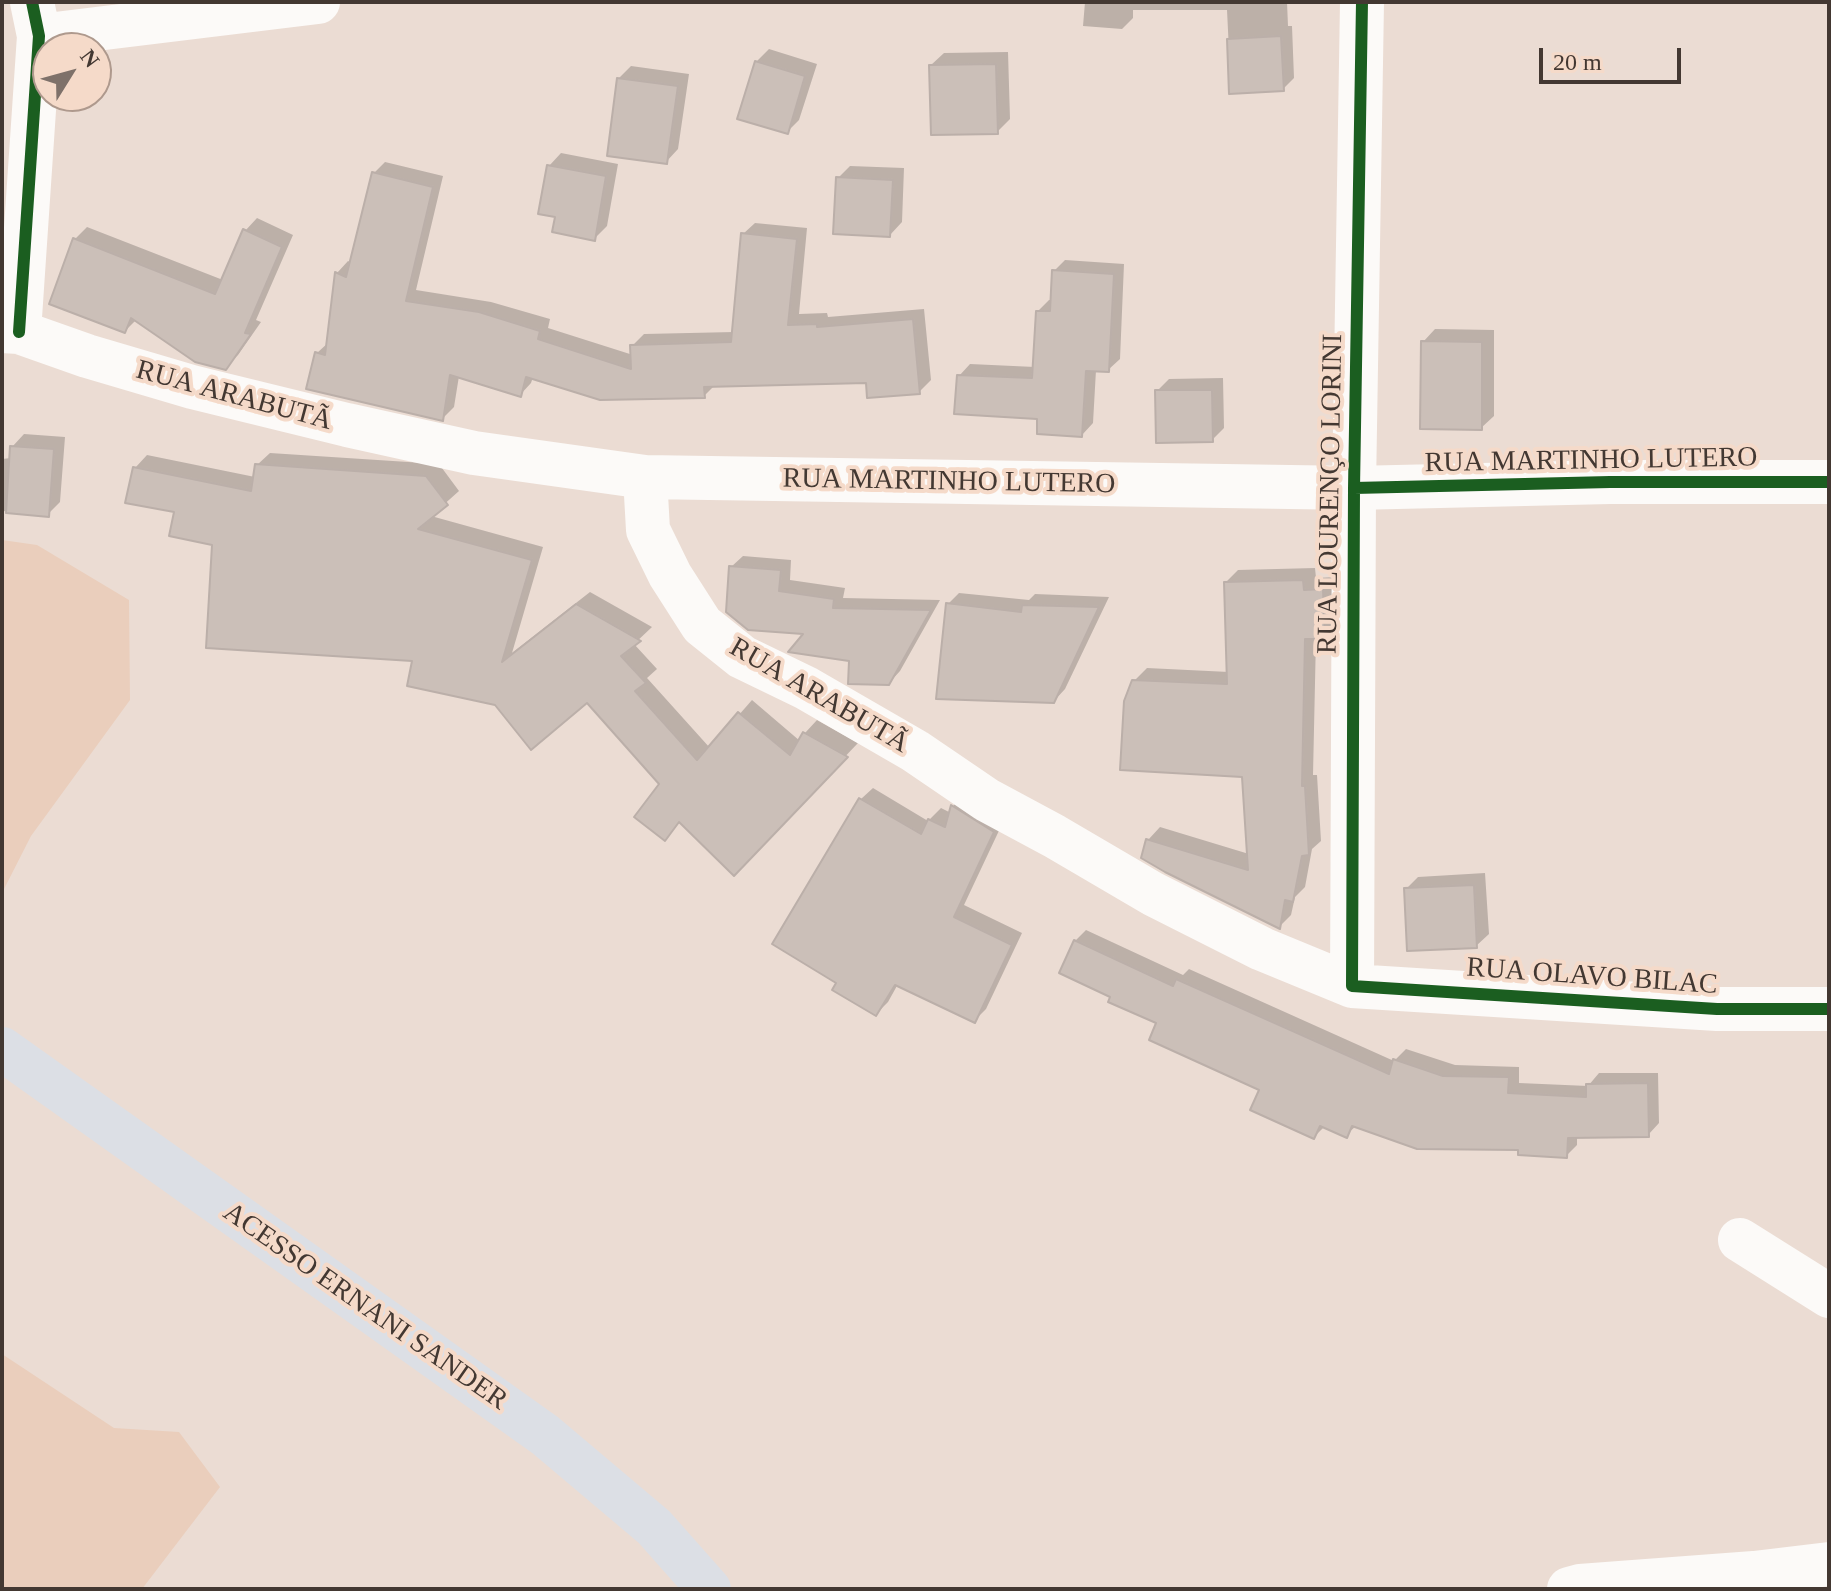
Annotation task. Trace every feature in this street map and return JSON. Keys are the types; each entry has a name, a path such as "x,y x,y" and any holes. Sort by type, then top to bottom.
{"highway":[{"name":"ACESSO ERNANI SANDER","path":"2,1049 545,1435 654,1527 709,1589"}],"street":[{"path":"10,332 35,19 318,2"},
{"name":"RUA LOURENÇO LORINI","path":"1352,986 1354,488 1362,2"},
{"name":"RUA ARABUTÃ","path":"10,332 192,387 347,425 474,453 645,477 648,530 670,575 702,625 742,657 820,696 915,751 987,800 1153,894 1262,949 1352,986"},
{"name":"RUA MARTINHO LUTERO","path":"645,477 1354,488 1610,482 1829,482"},
{"name":"RUA OLAVO BILAC","path":"1352,986 1717,1009 1829,1009"},
{"path":"1740,1240 1829,1296"},
{"path":"1569,1589 1829,1564"}],"shaded area":[{"path":"2,540 37,545 129,600 130,700 31,836 2,893"},
{"path":"2,1354 114,1428 179,1432 220,1487 142,1589 2,1589"}],"building":[{"path":"1281,36 1284,91 1229,94 1227,39"},
{"path":"755,61 805,76 788,134 737,119"},
{"path":"996,64 998,134 931,135 929,65"},
{"path":"617,78 678,86 667,164 607,156"},
{"path":"547,165 606,176 595,241 552,232 555,217 538,214"},
{"path":"372,172 433,187 406,301 479,312 540,331 538,339 631,369 630,345 731,342 741,233 797,239 788,325 817,324 817,327 913,319 920,394 867,398 866,383 704,387 705,398 600,400 526,377 521,397 450,375 443,421 306,389 315,352 325,355 335,272 346,277"},
{"path":"836,177 893,180 890,237 833,234"},
{"path":"243,229 282,247 245,333 251,334 226,370 195,362 131,318 125,333 49,304 73,238 215,294"},
{"path":"1052,270 1114,274 1109,372 1086,371 1082,437 1037,434 1037,419 954,414 957,375 1032,378 1036,311 1050,311"},
{"path":"1421,341 1482,342 1482,430 1420,429"},
{"path":"1155,390 1212,390 1213,442 1156,443"},
{"path":"10,446 54,449 49,517 6,513"},
{"path":"255,464 426,476 448,505 418,529 532,560 502,662 576,604 641,641 621,656 646,683 635,691 697,760 738,712 790,755 803,732 848,757 734,876 679,822 665,841 634,817 659,784 587,703 531,750 495,705 407,686 412,661 206,648 212,545 169,536 174,512 125,503 133,467 251,491"},
{"path":"729,566 781,570 779,591 834,599 833,608 931,610 889,685 848,684 849,661 788,652 803,634 748,630 726,612"},
{"path":"1303,580 1304,590 1323,589 1325,639 1305,639 1302,786 1305,786 1309,855 1302,856 1293,902 1285,900 1280,929 1141,858 1146,839 1248,870 1242,777 1120,770 1124,701 1132,680 1227,684 1224,582"},
{"path":"946,603 1021,612 1022,605 1099,607 1054,703 936,699"},
{"path":"859,798 921,834 928,819 945,827 951,805 994,832 954,917 1012,945 975,1023 895,985 876,1016 832,990 836,983 772,944"},
{"path":"1474,885 1477,948 1407,951 1404,888"},
{"path":"1074,940 1173,986 1176,979 1389,1074 1393,1059 1443,1076 1509,1077 1508,1093 1586,1097 1586,1084 1648,1083 1649,1137 1568,1138 1567,1158 1518,1155 1518,1150 1417,1149 1352,1126 1347,1138 1320,1126 1314,1139 1250,1110 1259,1090 1149,1040 1156,1023 1108,1002 1110,997 1059,973"}],"cycle path":[{"path":"19,332 39,36 32,2"},
{"path":"1362,2 1354,488 1352,986 1717,1009 1829,1009"},
{"path":"1354,488 1610,482 1829,482"}]}
